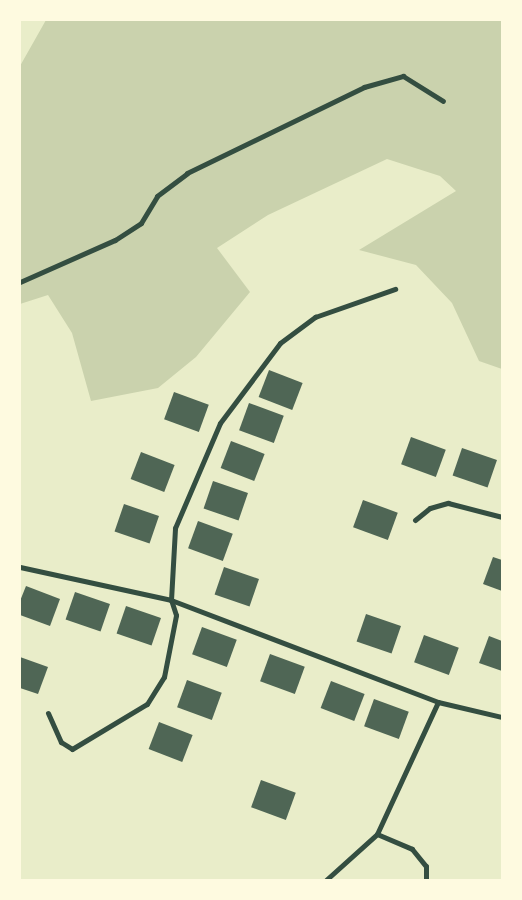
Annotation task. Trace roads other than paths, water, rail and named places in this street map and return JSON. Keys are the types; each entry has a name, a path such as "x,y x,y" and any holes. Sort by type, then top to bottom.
{"street":[{"path":"20,282 115,240 141,223 157,196 187,173 364,87 403,76 443,101"},
{"path":"48,713 61,742 72,748 147,704 164,677 176,615 171,600 175,528 220,423 280,343 314,317 395,290"},
{"path":"416,520 430,508 448,503 502,517"},
{"path":"20,567 171,600 438,702 502,717"},
{"path":"326,880 376,834 438,702"},
{"path":"376,834 412,848 426,866 426,880"}]}
